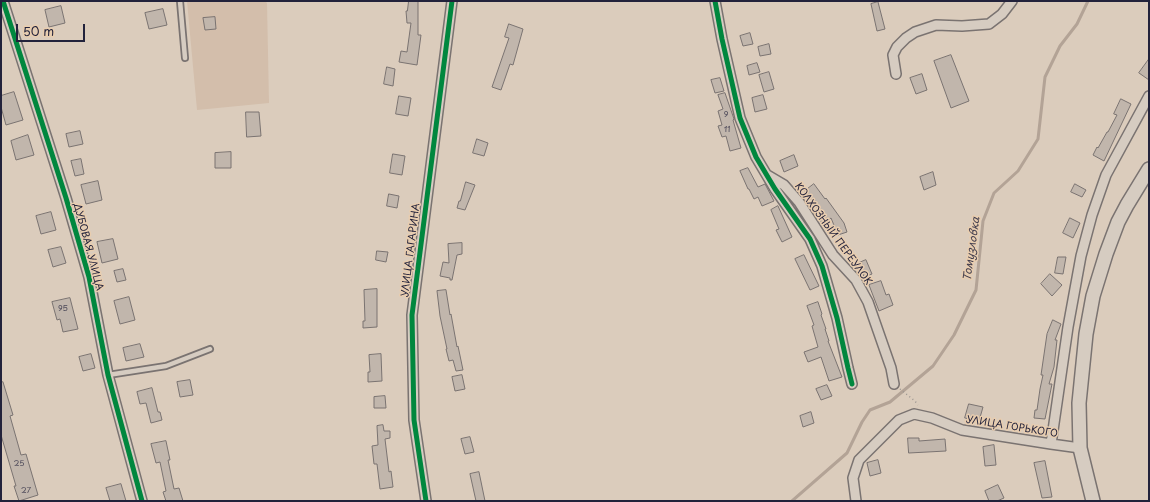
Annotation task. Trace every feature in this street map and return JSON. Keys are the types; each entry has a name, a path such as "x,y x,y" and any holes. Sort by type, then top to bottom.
{"main road":[{"path":"1093,501 1080,448 1080,403 1086,334 1093,296 1118,222 1126,205 1149,169"}],"street":[{"name":"ДУБОВАЯ УЛИЦА","path":"3,1 66,198 84,262 108,374 142,501"},
{"name":"УЛИЦА ГАГАРИНА","path":"426,501 414,420 412,315 452,1"},
{"name":"КОЛХОЗНЫЙ ПЕРЕУЛОК","path":"715,1 740,118 756,157 775,189 810,238 822,266 837,318 852,384"},
{"path":"896,74 893,56 897,47 915,32 936,26 989,24 1002,14 1012,1"},
{"path":"1051,444 1068,327 1083,249 1092,215 1106,175 1149,96"},
{"name":"КОЛХОЗНЫЙ ПЕРЕУЛОК","path":"766,174 784,185 798,202 833,255 856,280 868,302 891,368 894,384"},
{"name":"УЛИЦА ГОРЬКОГО","path":"856,501 853,478 859,460 899,420 914,414 932,418 962,430 1080,448"}],"lane":[{"path":"180,1 185,58"},
{"path":"108,374 166,366 210,349"}],"path":[{"path":"894,384 915,401"}],"shaded area":[{"path":"187,1 265,1 267,3 269,103 197,110"}],"building":[{"path":"409,1 418,1 418,35 421,35 417,65 399,62 401,51 407,52 411,23 407,23 406,11"},
{"path":"878,2 885,29 877,31 871,4"},
{"path":"61,6 65,23 49,27 45,10"},
{"path":"163,9 167,25 149,29 145,13"},
{"path":"215,17 216,29 205,30 203,18"},
{"path":"509,24 523,29 513,65 510,64 501,90 492,87 509,38 505,37"},
{"path":"750,33 753,44 743,46 740,36"},
{"path":"769,44 771,54 760,56 758,47"},
{"path":"951,55 969,101 951,108 934,61"},
{"path":"1149,59 1149,80 1139,73"},
{"path":"757,63 760,72 749,75 747,66"},
{"path":"387,67 395,69 393,86 384,84"},
{"path":"769,72 774,89 764,92 759,75"},
{"path":"922,74 927,90 916,94 910,78"},
{"path":"720,78 724,91 715,93 711,80"},
{"path":"14,92 23,120 6,125 1,107 1,96"},
{"path":"725,93 734,119 733,120 741,148 730,151 726,136 722,137 718,126 722,125 718,111 723,109 718,95"},
{"path":"763,95 767,109 755,112 752,98"},
{"path":"399,96 411,98 408,116 396,114"},
{"path":"1121,99 1131,104 1104,161 1093,155 1117,115 1114,114"},
{"path":"246,112 259,112 261,136 247,137"},
{"path":"80,131 83,144 69,147 66,134"},
{"path":"28,135 34,155 16,160 11,141"},
{"path":"477,139 488,143 484,156 473,153"},
{"path":"231,152 231,168 215,168 215,153"},
{"path":"393,154 405,156 402,175 390,173"},
{"path":"794,155 798,166 784,172 780,161"},
{"path":"81,159 84,174 75,176 71,161"},
{"path":"748,168 758,187 765,184 774,201 762,206 758,197 754,199 740,171"},
{"path":"933,172 936,185 924,190 920,177"},
{"path":"98,181 102,200 86,204 81,185"},
{"path":"466,182 475,185 465,210 457,208"},
{"path":"814,184 844,223 847,232 838,235 831,218 823,224 814,212 818,209 805,191"},
{"path":"1075,184 1086,190 1082,197 1071,192"},
{"path":"389,194 399,196 397,208 387,206"},
{"path":"778,206 792,237 782,242 776,230 779,229 771,210"},
{"path":"51,212 56,230 41,234 36,216"},
{"path":"1070,218 1080,223 1073,238 1063,233"},
{"path":"113,239 118,259 102,263 97,242"},
{"path":"462,243 462,254 457,255 452,280 450,280 450,278 440,276 443,262 449,263 448,244"},
{"path":"61,247 66,263 53,267 48,250"},
{"path":"377,251 388,252 386,262 376,260"},
{"path":"804,255 819,286 810,290 795,259"},
{"path":"1058,257 1066,257 1063,274 1055,273"},
{"path":"866,260 872,274 864,277 859,263"},
{"path":"123,269 126,280 117,282 114,271"},
{"path":"1050,274 1062,285 1052,296 1041,284"},
{"path":"881,281 886,295 889,294 893,305 879,311 869,285"},
{"path":"377,289 377,327 363,328 363,321 365,321 364,290"},
{"path":"446,290 450,315 451,314 463,370 456,371 453,360 449,361 446,349 437,291"},
{"path":"129,297 135,320 120,324 114,301"},
{"path":"70,298 78,329 63,332 60,319 57,320 52,302"},
{"path":"818,302 828,341 842,377 829,381 821,357 808,362 804,352 818,347 812,326 814,325 807,306"},
{"path":"1053,320 1061,324 1055,340 1057,340 1054,367 1049,384 1052,384 1045,419 1034,418 1035,410 1037,410 1043,375 1041,375 1047,334"},
{"path":"140,344 144,357 126,361 123,348"},
{"path":"91,354 95,368 83,371 79,357"},
{"path":"381,354 382,381 368,382 368,372 370,372 369,355"},
{"path":"462,375 465,389 455,391 452,377"},
{"path":"190,380 193,395 180,397 177,382"},
{"path":"3,382 13,415 10,416 21,455 26,454 38,495 19,501 1,435 1,383"},
{"path":"827,385 832,396 821,400 816,389"},
{"path":"152,388 158,412 160,412 162,420 151,423 146,403 140,404 137,392"},
{"path":"385,396 386,408 374,408 374,397"},
{"path":"969,404 983,407 979,421 965,418"},
{"path":"811,412 814,423 803,427 800,416"},
{"path":"383,425 384,431 390,431 390,438 385,439 389,472 391,471 393,487 380,489 377,464 374,464 372,446 378,445 377,426"},
{"path":"470,437 474,452 465,454 461,439"},
{"path":"908,438 919,438 919,441 945,439 946,451 909,453"},
{"path":"166,441 174,489 179,488 183,501 166,501 163,492 166,491 160,462 156,463 151,444"},
{"path":"994,445 996,465 985,466 983,447"},
{"path":"878,460 881,473 870,476 867,463"},
{"path":"1045,461 1052,497 1042,498 1034,463"},
{"path":"479,472 485,501 476,501 470,474"},
{"path":"121,484 126,501 110,501 106,488"},
{"path":"998,485 1004,498 997,501 989,501 985,491"}],"waterway":[{"name":"Томузловка","path":"792,501 847,453 862,422 870,410 890,402 933,366 954,335 976,290 983,221 994,193 1018,171 1038,139 1045,77 1060,46 1077,24 1088,1"}],"cycle path":[{"path":"3,1 66,198 89,277 108,375 142,501"},
{"path":"426,501 414,420 412,315 452,1"},
{"path":"715,1 740,118 756,157 775,189 810,239 822,266 837,318 852,384"}]}
